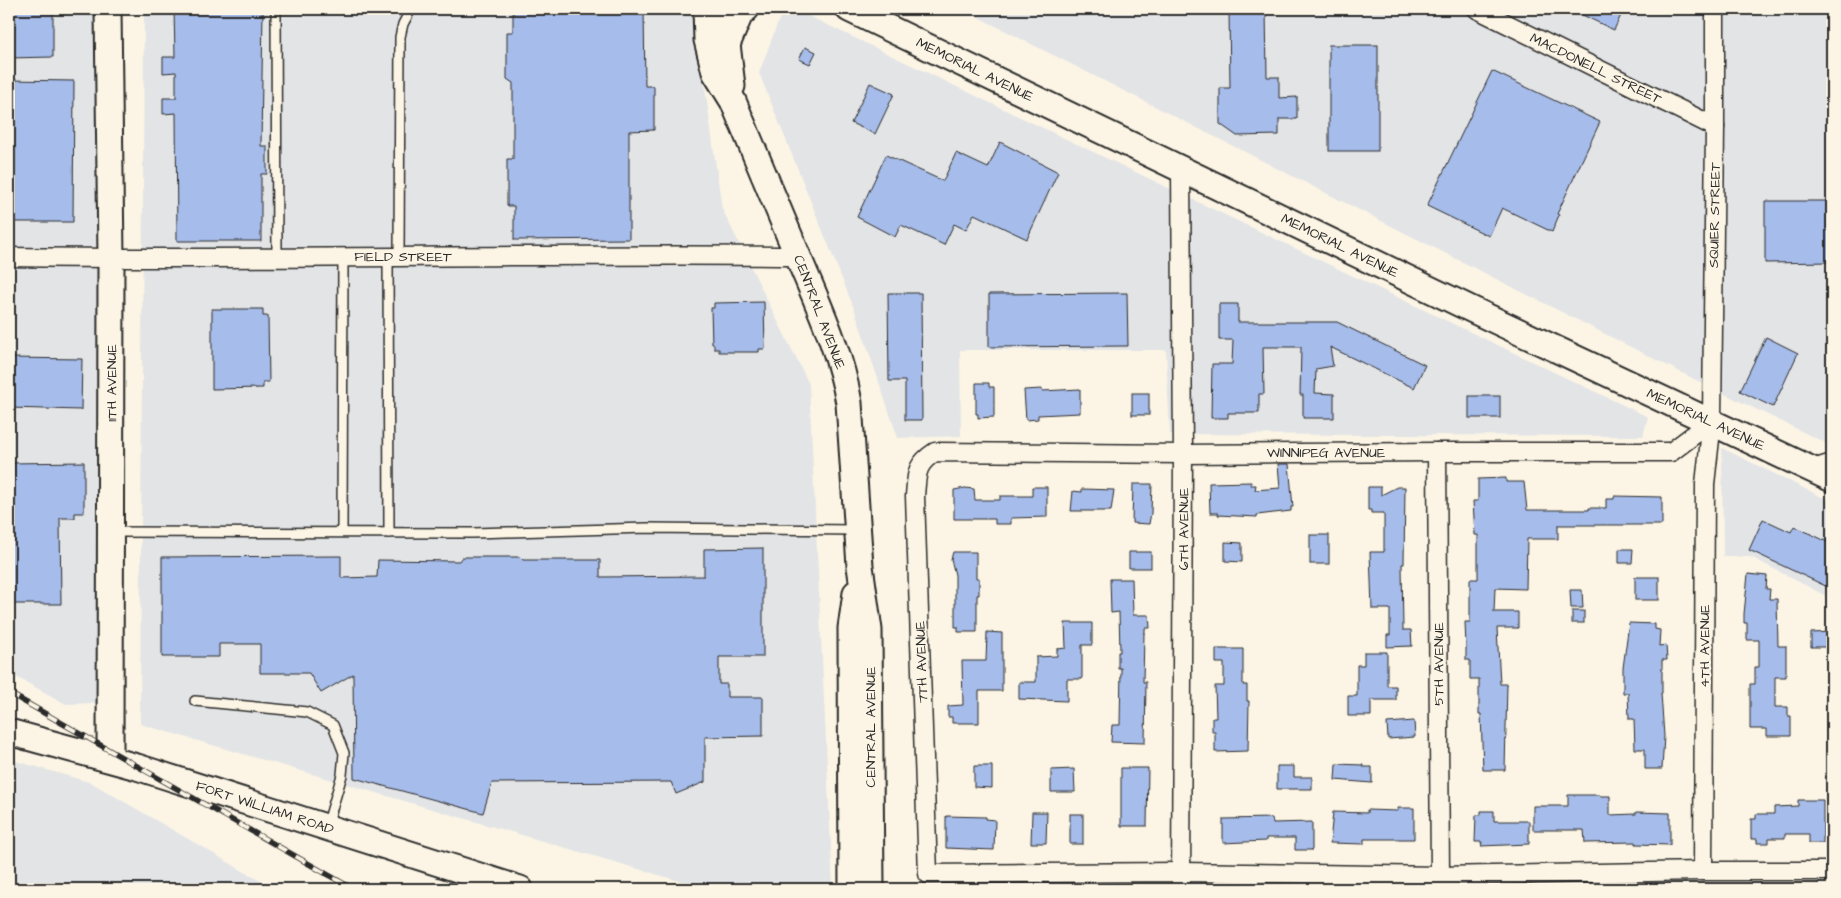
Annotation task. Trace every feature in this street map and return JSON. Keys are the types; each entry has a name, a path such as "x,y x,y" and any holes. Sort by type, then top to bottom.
{"main road":[{"name":"11TH AVENUE","path":"108,9 111,258 110,758"},
{"path":"694,9 717,42 746,9"},
{"name":"CENTRAL AVENUE","path":"706,9 717,42 731,68 733,101 837,352 849,403 860,566 869,630 870,889"},
{"name":"CENTRAL AVENUE","path":"717,42 726,9"},
{"name":"MEMORIAL AVENUE","path":"849,9 1475,311 1712,421 1826,471"},
{"name":"CENTRAL AVENUE","path":"852,889 851,628 860,566"},
{"name":"FORT WILLIAM ROAD","path":"9,732 110,758 520,889"}],"street":[{"name":"MACDONELL STREET","path":"1477,9 1715,127"},
{"name":"SQUIER STREET","path":"1712,421 1715,127 1714,9"},
{"name":"6TH AVENUE","path":"1181,168 1183,454 1181,881"},
{"name":"FIELD STREET","path":"9,257 637,254 798,256"},
{"name":"WINNIPEG AVENUE","path":"930,455 935,452 1183,454 1671,452 1712,421"},
{"name":"4TH AVENUE","path":"1703,871 1704,484 1712,421"},
{"name":"5TH AVENUE","path":"1437,452 1440,876"},
{"name":"7TH AVENUE","path":"930,455 923,459 917,473 915,496 928,874 1181,881"},
{"path":"1181,881 1703,871 1832,871"}],"lane":[{"path":"276,9 277,257"},
{"path":"389,532 393,256 400,37 403,24 411,9"},
{"path":"342,532 343,256"},
{"path":"110,532 472,533 647,528 858,530"},
{"path":"195,701 307,712 333,725 344,753 342,775 326,827"}],"shaded area":[{"path":"9,9 96,9 99,703 66,704 9,673"},
{"path":"144,9 694,9 722,209 809,384 833,889 707,889 140,724"},
{"path":"783,9 794,9 1648,417 1643,436 1170,434 1166,350 960,350 961,436 898,438 855,311 759,73"},
{"path":"962,9 1832,9 1832,446 1696,380"},
{"path":"1722,448 1832,502 1832,599 1751,557 1723,556"},
{"path":"9,759 92,783 274,889 9,889"}],"building":[{"path":"9,9 53,9 53,57 9,58"},
{"path":"174,9 263,9 261,146 267,146 267,174 261,174 261,241 177,241 176,113 163,114 163,98 176,98 176,72 163,73 163,57 175,57"},
{"path":"513,9 644,9 645,86 654,86 654,130 629,131 629,239 514,240 514,206 507,206 507,159 513,159 513,83 507,79 507,32 513,32"},
{"path":"1229,9 1266,9 1267,77 1279,77 1279,98 1297,97 1297,119 1279,119 1279,135 1237,136 1220,124 1220,88 1230,88"},
{"path":"1570,9 1624,9 1614,30"},
{"path":"1329,45 1378,45 1378,151 1329,151"},
{"path":"805,47 816,52 810,64 799,59"},
{"path":"1492,71 1600,122 1557,214 1559,215 1552,232 1502,208 1489,236 1427,206"},
{"path":"9,80 74,81 73,222 9,222"},
{"path":"870,83 894,94 875,134 851,123"},
{"path":"1000,142 1058,172 1027,239 974,214 966,230 954,224 944,245 901,225 895,237 857,217 886,155 943,181 956,153 988,168"},
{"path":"1765,201 1832,201 1832,262 1765,263"},
{"path":"888,293 921,293 922,420 905,420 905,381 889,381"},
{"path":"1127,293 1128,346 989,347 989,294"},
{"path":"764,302 765,349 759,349 759,352 719,352 719,349 714,349 714,344 712,344 711,308 714,308 714,303"},
{"path":"1219,304 1238,304 1238,322 1337,322 1425,365 1414,388 1330,347 1333,366 1316,369 1315,393 1334,394 1334,418 1303,418 1303,395 1300,395 1301,347 1263,347 1264,394 1259,394 1259,413 1228,413 1228,418 1211,418 1212,364 1232,364 1233,340 1219,340"},
{"path":"212,309 263,309 263,316 268,316 269,382 263,382 263,388 212,389"},
{"path":"1766,337 1798,353 1773,407 1740,391"},
{"path":"9,358 82,359 81,410 9,408"},
{"path":"976,383 989,383 989,387 994,387 994,417 978,418 978,414 976,414"},
{"path":"1042,389 1042,391 1080,389 1080,413 1038,415 1038,419 1026,420 1024,390"},
{"path":"1132,393 1149,393 1149,415 1132,415"},
{"path":"1469,396 1500,396 1500,418 1469,418"},
{"path":"84,462 84,513 75,513 75,518 60,518 61,604 9,604 9,463"},
{"path":"1278,464 1289,464 1293,507 1291,507 1291,511 1257,515 1257,517 1210,513 1209,483 1251,482 1251,485 1256,485 1255,490 1280,488"},
{"path":"1506,478 1506,482 1524,482 1527,510 1589,510 1589,508 1606,508 1606,499 1614,499 1614,496 1662,497 1662,525 1558,525 1558,539 1527,539 1526,589 1495,588 1494,612 1518,612 1518,628 1497,628 1500,684 1507,684 1505,770 1483,770 1481,714 1479,714 1479,679 1470,679 1470,660 1466,660 1465,622 1470,622 1470,579 1478,579 1478,535 1475,535 1473,501 1478,501 1478,479"},
{"path":"1133,484 1152,484 1149,524 1132,523"},
{"path":"1032,487 1047,487 1047,517 1011,518 1011,524 995,524 995,519 954,519 954,490 974,489 975,500 1000,500 1000,496 1032,496"},
{"path":"1368,487 1381,487 1381,495 1397,487 1405,487 1404,564 1402,564 1403,630 1411,630 1412,646 1387,647 1387,635 1390,635 1390,609 1372,609 1370,552 1384,552 1384,513 1371,513 1371,510 1368,510"},
{"path":"1082,489 1114,490 1111,511 1071,511 1073,491 1082,492"},
{"path":"1763,519 1791,532 1794,526 1832,544 1832,589 1749,550"},
{"path":"1310,535 1329,535 1329,564 1310,564"},
{"path":"1225,542 1242,543 1242,562 1225,561"},
{"path":"763,548 763,657 719,657 719,684 727,684 727,697 763,697 763,736 705,737 705,782 676,794 671,782 492,783 483,813 354,778 353,674 321,693 309,673 260,673 260,644 219,644 219,657 162,657 162,557 341,556 341,578 377,577 378,560 459,561 462,557 520,557 523,560 600,560 600,577 704,576 704,549"},
{"path":"1619,549 1633,549 1632,563 1619,563"},
{"path":"953,552 976,552 976,578 979,578 977,632 958,632 958,627 955,627 955,575 951,559"},
{"path":"1129,552 1151,552 1151,568 1129,568"},
{"path":"1748,574 1767,576 1766,589 1770,589 1769,599 1777,599 1778,646 1786,646 1786,677 1775,677 1775,707 1788,707 1788,716 1791,716 1791,736 1767,736 1767,729 1750,729 1750,684 1755,684 1755,667 1759,667 1759,640 1747,640 1747,623 1744,623"},
{"path":"1635,577 1659,577 1659,600 1635,600"},
{"path":"1110,579 1132,579 1133,615 1149,615 1150,628 1145,628 1144,633 1143,682 1146,682 1145,743 1111,742 1112,725 1120,725 1121,668 1118,668 1118,652 1120,652 1119,612 1111,613"},
{"path":"1570,590 1582,590 1583,608 1571,608"},
{"path":"1572,611 1584,611 1584,623 1572,623"},
{"path":"1065,623 1092,623 1092,645 1082,645 1082,679 1067,679 1067,701 1019,699 1019,682 1036,682 1036,657 1057,656 1057,649 1066,648"},
{"path":"1629,623 1655,624 1655,629 1660,630 1659,646 1666,645 1667,660 1662,660 1661,693 1664,736 1662,769 1645,769 1645,749 1635,749 1634,719 1629,719 1628,693 1623,693 1623,668"},
{"path":"987,632 1002,633 1002,691 979,691 979,723 952,723 952,717 948,717 948,706 963,705 962,661 986,661"},
{"path":"1832,632 1832,647 1811,647 1811,633"},
{"path":"1216,649 1243,649 1243,685 1247,685 1247,701 1249,701 1248,751 1215,752 1215,732 1212,732 1212,718 1216,718 1215,686 1224,686 1224,663 1216,663"},
{"path":"1364,652 1387,652 1387,686 1396,686 1396,700 1371,700 1371,716 1348,716 1348,696 1357,696 1357,665 1364,665"},
{"path":"1414,721 1415,737 1388,739 1387,723"},
{"path":"1336,764 1372,767 1372,783 1335,780"},
{"path":"974,766 992,766 992,788 974,787"},
{"path":"1277,766 1294,766 1294,777 1312,777 1312,789 1277,789"},
{"path":"1121,768 1148,768 1147,826 1121,826"},
{"path":"1074,769 1075,792 1051,792 1051,770"},
{"path":"1568,795 1610,796 1610,815 1636,814 1636,812 1670,813 1670,845 1636,844 1636,842 1585,843 1584,830 1533,830 1533,806 1568,806"},
{"path":"1798,800 1823,800 1823,843 1809,843 1809,834 1785,834 1785,838 1769,838 1769,843 1757,843 1757,839 1751,839 1751,819 1756,819 1756,814 1774,814 1774,807 1798,806"},
{"path":"1398,808 1414,808 1414,839 1364,839 1364,844 1330,843 1333,812 1367,813 1367,810 1398,811"},
{"path":"1481,811 1494,811 1494,821 1529,821 1529,844 1481,846 1482,842 1475,842 1476,815 1481,815"},
{"path":"1032,812 1047,812 1046,843 1031,843"},
{"path":"1070,814 1083,814 1083,844 1070,844"},
{"path":"946,816 986,817 986,819 995,820 994,850 946,848"},
{"path":"1272,818 1273,823 1312,822 1312,850 1295,850 1295,838 1266,838 1266,841 1223,843 1223,819"}],"railway":[{"path":"9,693 353,889"}]}
